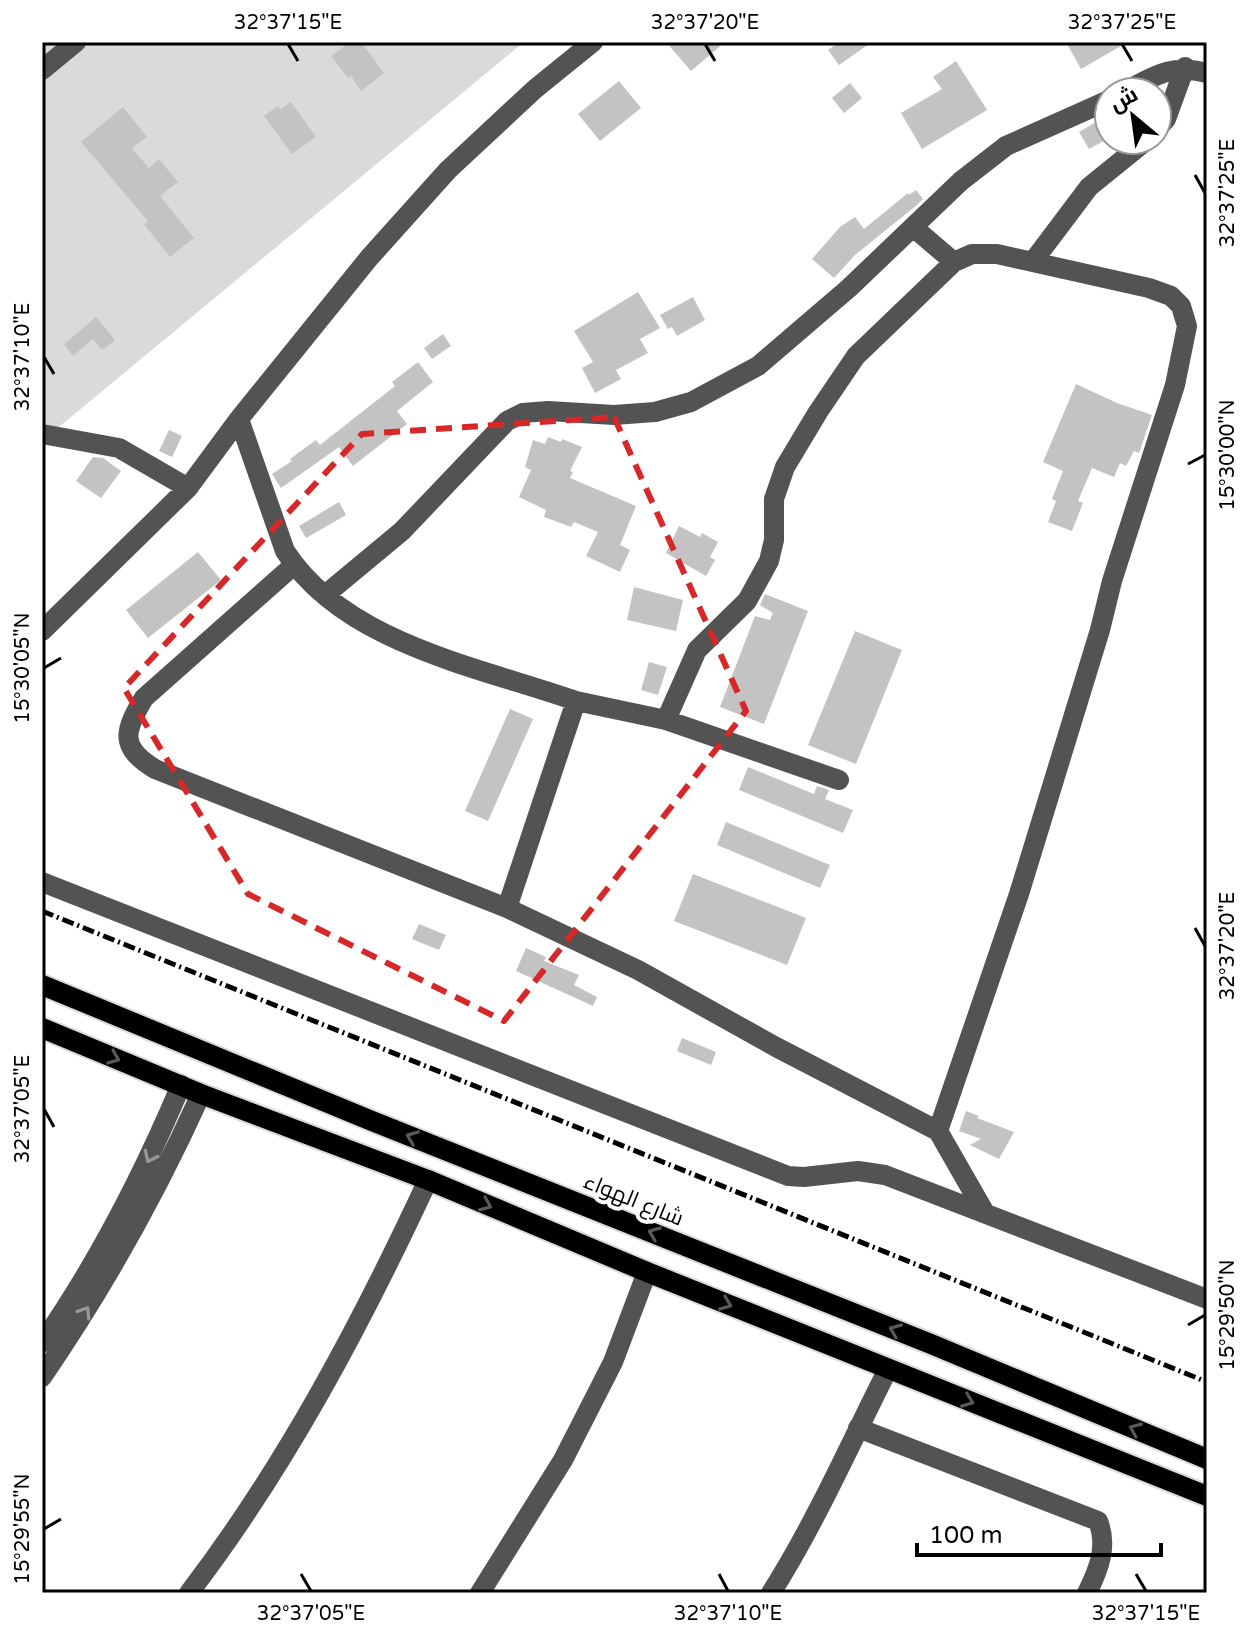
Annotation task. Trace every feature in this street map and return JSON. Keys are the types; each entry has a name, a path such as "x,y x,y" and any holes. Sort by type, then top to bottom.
{"main road":[{"name":"شارع الهواء","path":"42,985 372,1121 931,1344 1207,1459"},
{"path":"42,1028 201,1094 428,1180 647,1272 1207,1496"}],"street":[{"path":"42,70 76,42"},
{"path":"42,631 188,488 239,419 369,258 448,170 535,89 593,42"},
{"path":"1173,100 1185,67"},
{"path":"1153,76 1185,67 1207,73"},
{"path":"325,595 402,531 507,421 523,413 548,411 614,415 655,412 691,402 758,366 849,288 961,181 1006,146 1093,107"},
{"path":"1034,260 1089,187 1127,156"},
{"path":"913,227 954,262"},
{"path":"666,720 697,650 747,601 769,561 774,540 774,499 785,467 818,412 856,356 954,262 972,254 997,254 1034,260 1149,288 1171,296 1181,306 1187,326 1175,385 1112,581 1100,630 1023,879 938,1131"},
{"path":"239,419 285,551 294,565 325,595 394,638 430,654 576,701 666,720 839,780"},
{"path":"42,434 119,448 188,488"},
{"path":"294,565 144,698 129,722 128,742 137,758 155,769 211,792 507,908 638,970 776,1047 938,1131 985,1213"},
{"path":"507,908 576,701"},
{"path":"42,882 788,1176 858,1171 885,1175 1207,1299"},
{"path":"42,1343 129,1199 181,1085"},
{"path":"42,1377 107,1278 146,1209 201,1094"},
{"path":"189,1593 230,1537 327,1381 381,1280 428,1180"},
{"path":"480,1593 569,1448 613,1362 647,1272"},
{"path":"771,1593 790,1563 888,1369"},
{"path":"787,1593 852,1465 856,1432"},
{"path":"856,1432 1098,1521 1104,1537 1098,1569 1087,1593"}],"highlighted area":[{"path":"614,417 746,711 504,1021 248,894 124,688 362,434"}],"shaded area":[{"path":"42,42 524,42 54,431 42,426"}],"building":[{"path":"350,42 361,42 384,73 361,91 331,56"},
{"path":"666,42 725,42 691,71"},
{"path":"839,42 872,42 839,65 828,50"},
{"path":"1066,42 1128,42 1081,69"},
{"path":"956,61 987,110 922,149 901,113 942,89 933,77"},
{"path":"619,81 641,108 600,141 578,114"},
{"path":"850,83 862,98 844,113 832,98"},
{"path":"291,102 316,137 292,154 264,116 278,106 281,109"},
{"path":"123,107 147,137 132,148 149,168 159,159 178,182 160,196 194,238 170,257 144,224 148,221 81,142"},
{"path":"1093,124 1093,147 1089,149 1079,132"},
{"path":"916,190 923,199 855,255 834,278 812,259 840,227 855,217 864,229 908,193"},
{"path":"638,292 660,328 640,339 648,353 616,370 621,379 595,393 582,368 593,362 574,331"},
{"path":"693,297 705,320 677,336 672,327 668,329 660,315"},
{"path":"96,317 115,340 102,350 93,339 73,356 64,344"},
{"path":"443,334 451,346 432,359 424,348"},
{"path":"418,362 433,382 397,411 407,424 353,466 339,447 281,488 272,474 316,440 320,445 395,386 392,382"},
{"path":"1076,384 1152,415 1139,453 1134,451 1126,466 1120,463 1114,477 1092,468 1078,501 1083,503 1072,531 1048,522 1056,501 1052,499 1063,471 1043,462"},
{"path":"169,430 182,436 172,457 159,451"},
{"path":"548,437 582,447 570,471 573,472 570,478 636,506 620,545 630,550 620,572 586,556 598,532 574,522 571,527 544,517 546,510 519,497 531,470 525,467 533,440 545,444"},
{"path":"93,457 103,458 121,471 101,498 76,481"},
{"path":"339,502 346,515 306,538 299,526"},
{"path":"679,526 718,542 710,557 715,560 706,576 666,553"},
{"path":"198,552 221,580 148,638 126,610"},
{"path":"634,587 683,600 676,631 627,620"},
{"path":"765,594 808,611 764,724 720,707 755,616 770,620 773,613 760,605"},
{"path":"855,631 902,650 856,764 808,745"},
{"path":"649,662 667,667 658,695 641,690"},
{"path":"510,709 533,719 488,821 465,811"},
{"path":"748,767 814,794 817,786 829,790 825,799 853,810 843,833 739,790"},
{"path":"726,822 830,865 820,888 717,845"},
{"path":"693,874 806,918 787,965 674,921"},
{"path":"419,924 446,935 439,950 412,939"},
{"path":"526,948 546,957 544,961 579,975 574,985 597,997 593,1006 516,971"},
{"path":"682,1038 716,1052 711,1065 677,1051"},
{"path":"966,1111 1014,1132 999,1159 970,1145 981,1139 959,1131"}],"railway":[{"path":"42,911 1207,1382"}]}
